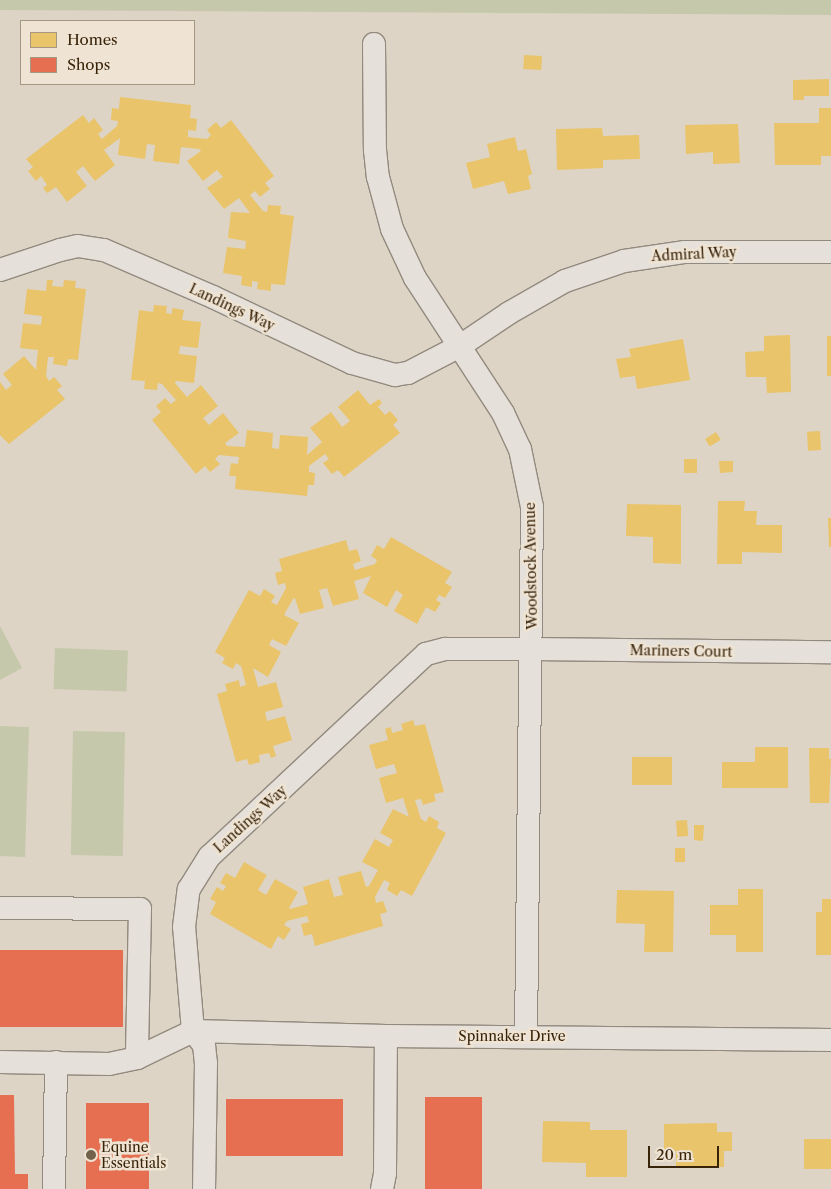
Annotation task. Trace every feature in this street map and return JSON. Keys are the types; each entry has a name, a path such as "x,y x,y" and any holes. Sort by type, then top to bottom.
{"street":[{"name":"Woodstock Avenue","path":"374,44 375,150 384,204 392,230 415,278 503,413 520,449 532,507 526,1036"},
{"name":"Landings Way","path":"0,270 60,250 90,246 104,250 213,297 352,363 377,372 394,375 408,373 460,346"},
{"name":"Admiral Way","path":"460,346 538,295 594,270 624,261 684,252 831,252"},
{"name":"Landings Way","path":"193,1031 184,927 189,889 210,856 426,654 445,650 531,649"},
{"name":"Mariners Court","path":"531,649 831,652"},
{"path":"0,908 140,909 137,1058"},
{"name":"Spinnaker Drive","path":"193,1031 386,1036 831,1040"},
{"path":"0,1062 109,1064 137,1058 193,1031 204,1045 206,1063 204,1189"},
{"path":"382,1189 385,1173 386,1036"},
{"path":"54,1189 56,1062"}],"green space":[{"path":"0,0 831,0 831,15 0,10"},
{"path":"0,626 22,668 0,680"},
{"path":"55,648 128,651 127,692 54,689"},
{"path":"0,726 29,727 25,857 0,856"},
{"path":"73,731 125,732 123,856 71,855"}],"building: Homes":[{"path":"524,55 542,56 541,70 523,69"},
{"path":"829,79 829,96 804,96 804,100 793,100 793,80"},
{"path":"120,97 191,105 190,118 197,119 196,131 188,130 188,137 207,139 211,135 207,130 216,122 221,128 231,120 274,176 265,183 270,189 260,197 255,191 250,195 263,211 267,212 268,205 281,206 280,214 294,216 285,285 271,284 271,291 257,289 258,282 252,281 252,287 241,285 242,276 223,273 227,247 245,249 246,241 228,238 231,212 250,213 239,198 224,209 207,188 223,177 217,170 203,181 187,161 201,151 199,149 181,147 179,164 153,161 155,145 147,144 145,159 118,155 120,138 104,150 115,165 95,181 83,166 76,172 87,186 67,202 56,187 47,193 43,188 47,185 41,176 36,181 28,171 33,167 26,159 83,115 89,123 94,118 103,130 98,134 102,139 117,126 118,121 111,120 112,108 119,109"},
{"path":"819,108 831,108 831,156 821,156 821,165 775,165 774,123 819,123"},
{"path":"738,124 740,163 713,164 713,152 686,154 685,125"},
{"path":"602,128 603,136 639,135 640,159 603,160 603,168 557,170 556,129"},
{"path":"515,137 518,151 526,149 532,174 528,176 531,189 508,194 504,181 473,189 466,163 490,157 487,144"},
{"path":"47,280 53,280 52,286 63,287 64,280 76,281 75,288 86,289 78,360 68,359 67,366 53,364 54,357 48,357 46,376 49,381 54,377 62,386 57,390 65,399 9,444 0,435 0,382 6,390 12,385 3,374 24,356 36,370 38,350 20,348 23,323 41,325 42,316 24,314 27,289 46,291"},
{"path":"154,305 167,306 166,313 172,314 172,308 184,310 182,320 201,322 198,348 180,346 179,354 197,356 194,383 176,381 175,383 187,397 201,385 218,406 203,418 209,425 223,413 239,433 225,443 227,446 245,447 247,430 273,433 272,448 279,449 280,435 308,437 307,455 322,442 310,428 331,412 342,427 350,421 338,407 358,390 370,405 379,399 382,403 378,407 385,415 390,411 398,420 393,425 400,433 344,477 338,470 332,474 323,463 329,459 325,454 309,466 309,472 315,473 314,485 308,485 307,496 235,489 236,476 229,476 231,463 238,464 239,457 219,455 215,459 220,464 210,472 205,466 196,474 152,420 161,412 156,406 165,398 171,404 176,400 162,384 158,383 157,390 144,389 145,381 131,380 139,310 153,312"},
{"path":"790,335 791,392 767,393 766,377 746,377 745,352 764,351 764,336"},
{"path":"827,336 831,336 831,376 827,376"},
{"path":"683,339 690,380 637,389 635,376 620,378 616,359 631,357 629,349"},
{"path":"820,431 821,450 808,451 807,432"},
{"path":"716,432 721,440 710,447 705,439"},
{"path":"684,459 697,459 697,473 684,473"},
{"path":"719,461 733,461 733,472 720,473"},
{"path":"718,501 745,501 744,511 757,511 756,525 782,525 782,553 742,552 742,564 717,564"},
{"path":"627,504 681,505 681,564 653,563 653,537 626,536"},
{"path":"828,518 831,518 831,547 829,547"},
{"path":"391,537 452,572 445,583 452,587 445,598 439,595 436,600 441,603 435,612 426,607 417,624 394,611 403,595 396,590 387,607 363,593 371,576 354,581 359,599 333,606 327,588 319,590 324,608 300,614 295,598 293,599 284,615 299,623 286,646 272,639 269,645 281,652 268,677 253,668 258,687 276,682 283,707 265,712 267,721 285,716 292,740 273,746 276,756 271,758 269,753 259,755 260,762 249,765 247,759 236,762 217,694 227,691 225,684 239,680 240,687 246,685 241,666 236,663 233,669 222,663 225,658 215,652 249,590 260,596 264,589 275,596 271,602 277,605 286,588 285,583 278,585 275,573 282,571 279,559 346,540 349,551 357,549 361,561 353,564 355,570 375,564 377,560 371,556 377,545 384,549"},
{"path":"413,720 415,726 425,724 444,792 434,794 436,801 423,805 421,799 415,800 421,819 426,822 429,816 439,822 437,828 446,833 412,896 401,890 397,896 387,890 390,883 384,880 375,897 376,903 383,901 387,912 380,914 383,926 315,946 312,934 304,936 301,924 309,922 307,916 287,921 284,925 291,929 284,940 278,936 271,949 210,914 216,902 210,899 217,887 223,891 226,886 220,883 226,873 235,878 244,862 267,875 258,890 266,895 275,879 298,892 290,909 308,904 303,887 329,879 334,897 343,895 338,877 361,871 366,887 369,886 378,870 362,862 375,839 389,847 393,840 380,833 393,809 409,817 403,798 386,803 379,778 397,773 394,764 376,769 369,745 388,740 385,729 391,727 392,733 403,730 401,724"},
{"path":"755,747 788,747 788,788 722,788 722,762 755,762"},
{"path":"809,748 829,748 829,759 831,759 829,803 810,803"},
{"path":"632,757 672,757 672,785 632,785"},
{"path":"687,820 688,836 677,837 676,821"},
{"path":"694,825 704,825 703,841 694,840"},
{"path":"675,848 685,848 685,862 675,862"},
{"path":"738,889 763,889 763,952 736,952 736,935 710,935 710,905 738,905"},
{"path":"617,890 674,891 673,952 644,952 645,924 616,923"},
{"path":"822,899 831,899 831,955 816,955 816,912 822,912"},
{"path":"543,1121 590,1122 590,1130 627,1130 627,1177 586,1177 586,1163 542,1162"},
{"path":"717,1123 717,1132 732,1132 732,1151 724,1151 724,1167 676,1168 676,1151 664,1151 664,1124"},
{"path":"804,1139 831,1139 831,1169 804,1169"}],"building: Shops":[{"path":"0,950 123,950 123,1027 0,1027"},
{"path":"0,1095 14,1095 15,1174 28,1174 28,1189 0,1189"},
{"path":"425,1097 482,1097 482,1189 425,1189"},
{"path":"226,1099 343,1099 343,1156 226,1156"},
{"path":"86,1103 149,1103 149,1189 86,1189"}],"place":[{"name":"Equine Essentials","path":"91,1155"}]}
